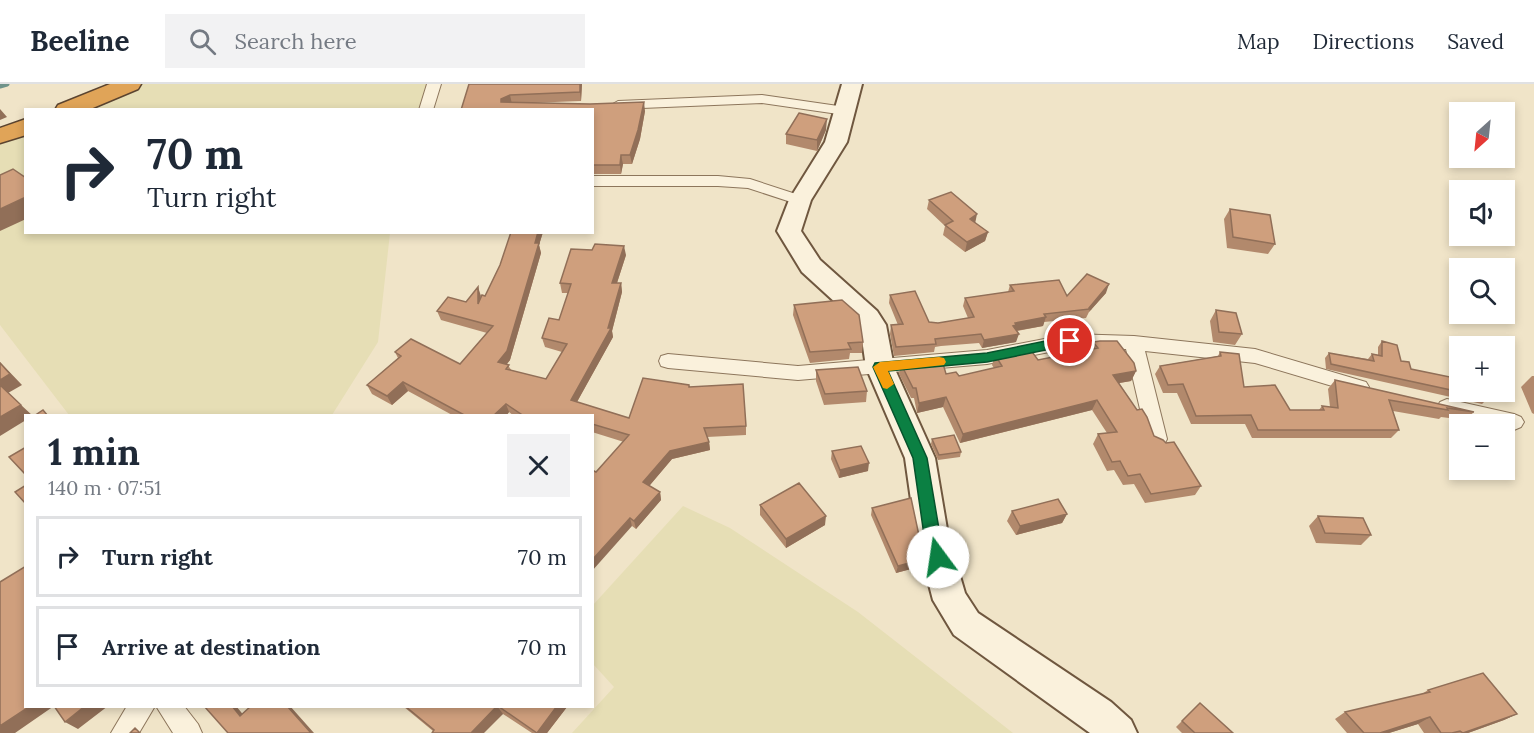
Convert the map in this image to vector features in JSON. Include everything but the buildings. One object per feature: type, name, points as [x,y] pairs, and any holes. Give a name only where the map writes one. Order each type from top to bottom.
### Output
[{"type":"highway","points":[[71,108],[130,84]]},
{"type":"highway","points":[[0,136],[24,127]]},
{"type":"street","points":[[427,108],[434,84]]},
{"type":"street","points":[[607,106],[849,97],[836,142],[800,200],[789,231],[811,266],[868,317],[873,325],[880,367],[920,458],[932,535],[950,600],[966,624],[1098,715],[1118,733]]},
{"type":"street","points":[[594,182],[718,181],[750,184],[800,200]]},
{"type":"street","points":[[668,361],[798,373],[987,357],[1070,341],[1134,343],[1255,356],[1330,380],[1376,390]]},
{"type":"street","points":[[1134,343],[1157,439]]},
{"type":"street","points":[[1434,404],[1478,414]]},
{"type":"street","points":[[124,733],[142,708]]},
{"type":"street","points":[[170,708],[189,733]]},
{"type":"shaded area","points":[[130,84],[429,84],[422,108],[71,108]]},
{"type":"shaded area","points":[[24,126],[24,234],[390,234],[378,342],[333,414],[68,414],[0,325],[0,136]]},
{"type":"shaded area","points":[[683,506],[730,528],[858,612],[1013,733],[572,733],[614,687],[594,665],[594,604]]},
{"type":"waterway","points":[[0,86],[7,84]]},
{"type":"slow traffic","points":[[887,384],[880,367],[939,362]]},
{"type":"route","points":[[938,557],[932,535],[920,458],[880,367],[987,357],[1070,341]]}]
